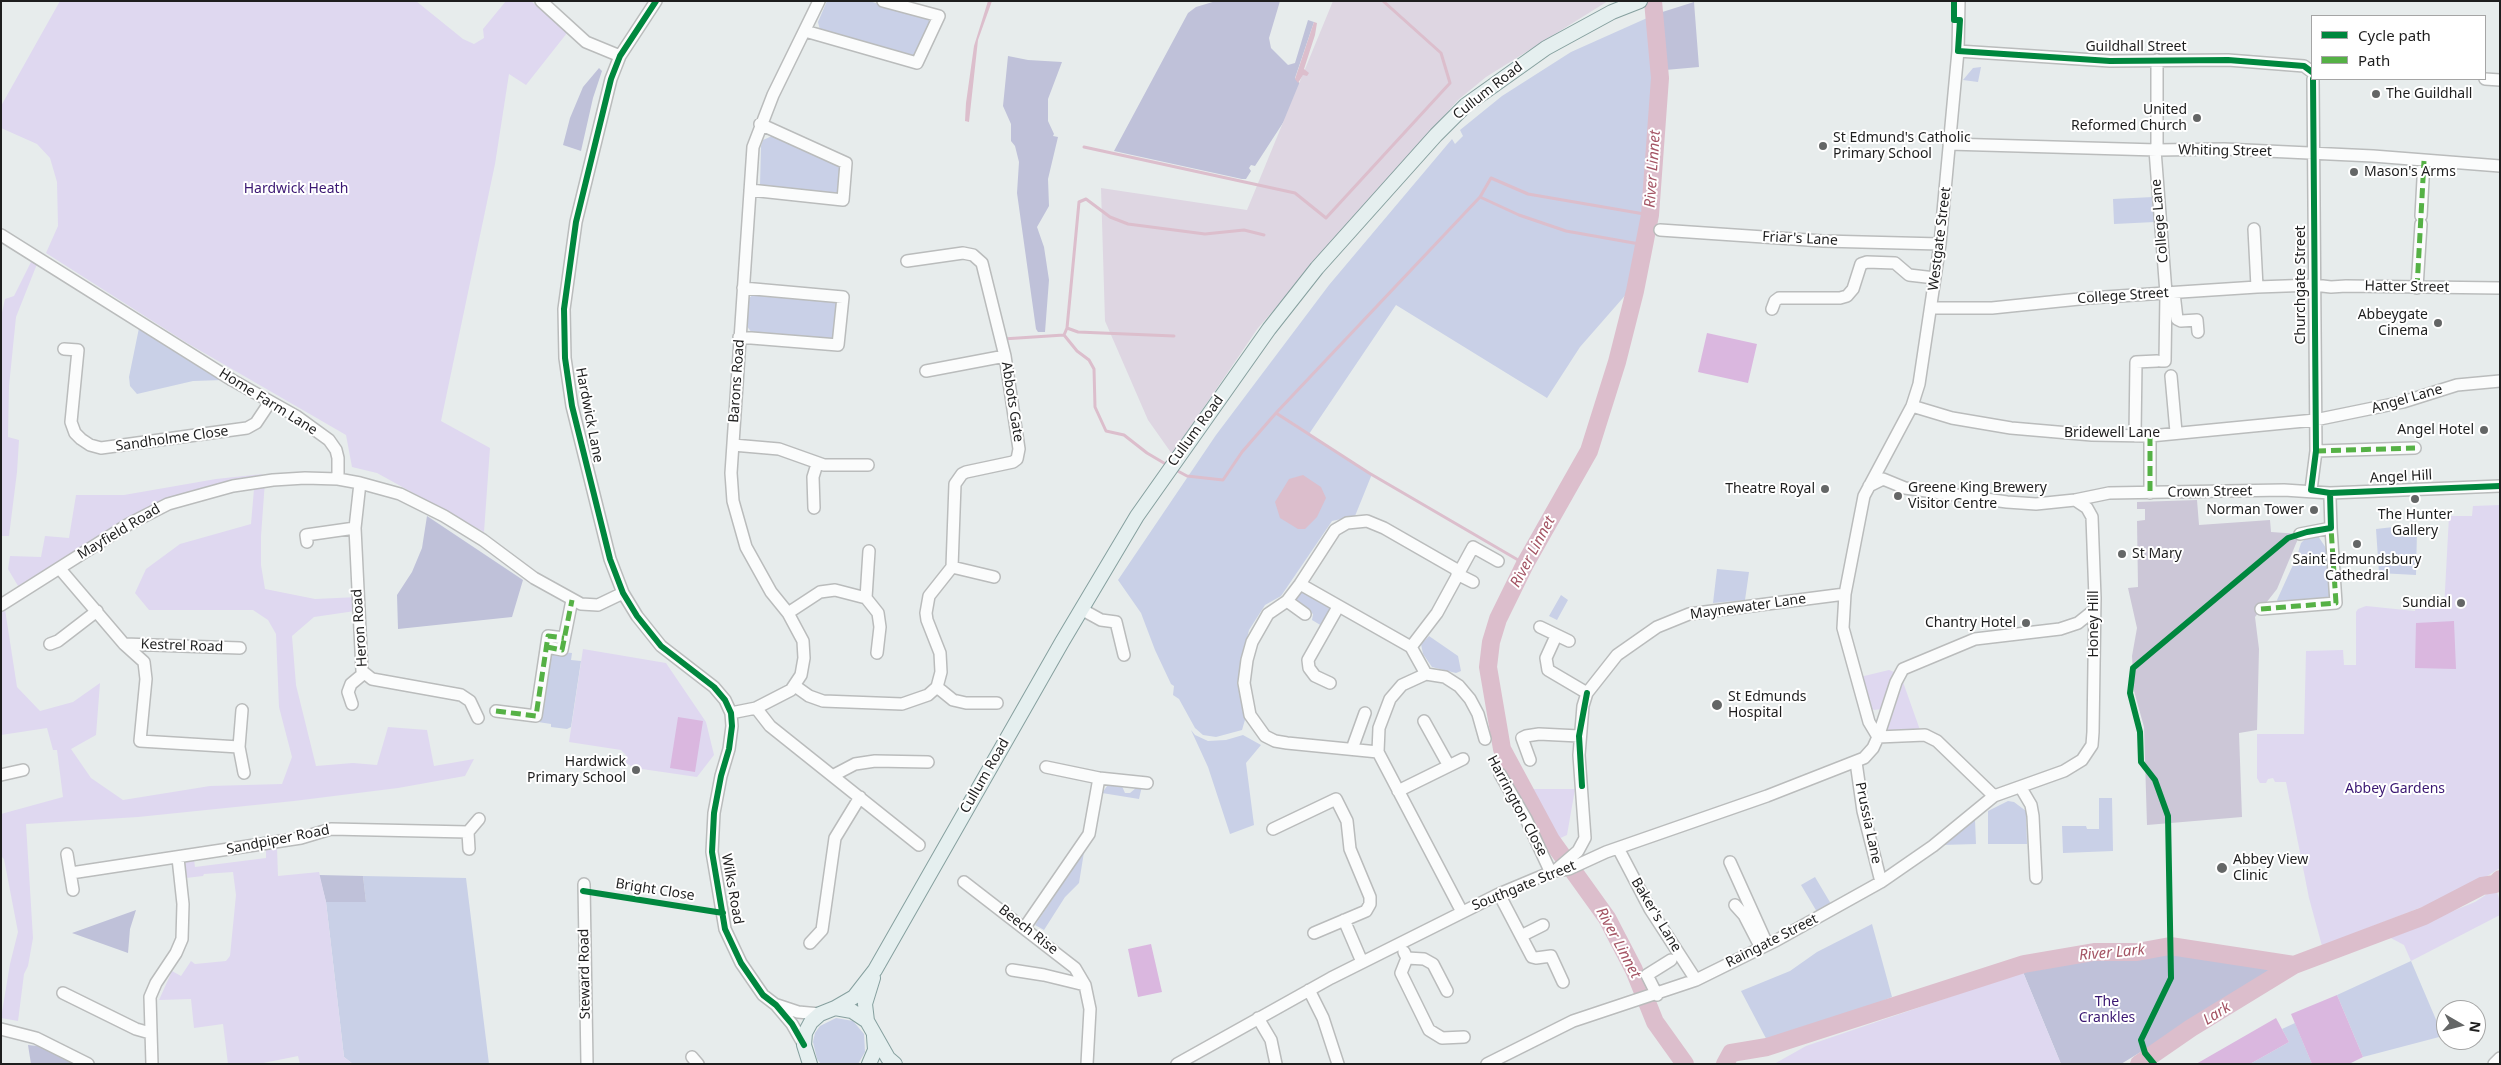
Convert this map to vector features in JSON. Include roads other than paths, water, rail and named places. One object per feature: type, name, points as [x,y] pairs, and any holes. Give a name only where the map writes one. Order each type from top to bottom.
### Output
[{"type":"main road","name":"Cullum Road","points":[[820,1014],[854,997],[875,970],[1081,609],[1169,468],[1269,329],[1317,268],[1436,135],[1466,105],[1546,48],[1612,12],[1640,1]]},
{"type":"main road","name":"Cullum Road","points":[[867,1021],[865,1004],[875,970]]},
{"type":"main road","points":[[835,1008],[852,1011],[867,1021],[888,1058],[895,1064]]},
{"type":"main road","points":[[810,1064],[804,1045],[805,1033],[811,1022],[820,1014]]},
{"type":"main road","points":[[869,1064],[875,1050],[874,1035]]},
{"type":"street","points":[[541,1],[586,42],[620,56]]},
{"type":"street","name":"Hardwick Lane","points":[[656,1],[620,56],[611,79],[590,159],[569,259],[564,309],[565,358],[572,406],[610,559],[623,593],[637,616],[661,646],[714,687],[725,700],[731,713]]},
{"type":"street","name":"Barons Road","points":[[795,686],[801,675],[803,641],[788,613],[771,592],[757,569],[738,523],[732,482],[733,445],[753,147],[760,124],[819,1]]},
{"type":"street","points":[[805,31],[915,68],[941,12],[883,1]]},
{"type":"street","name":"Westgate Street","points":[[1878,737],[1869,722],[1843,628],[1845,594],[1864,496],[1883,457],[1912,406],[1919,384],[1932,308],[1940,244],[1961,5]]},
{"type":"street","name":"Guildhall Street","points":[[1958,52],[2110,61],[2228,60],[2304,66],[2311,71]]},
{"type":"street","name":"College Lane","points":[[2157,60],[2156,150],[2170,293]]},
{"type":"street","points":[[2486,79],[2500,80]]},
{"type":"street","name":"Churchgate Street","points":[[2311,490],[2316,451],[2312,154],[2313,80]]},
{"type":"street","points":[[750,190],[844,205],[846,159],[760,124]]},
{"type":"street","name":"Whiting Street","points":[[1949,144],[2156,150],[2224,149],[2500,166]]},
{"type":"street","points":[[2417,288],[2424,161]]},
{"type":"street","points":[[2254,229],[2257,287]]},
{"type":"street","name":"Friar's Lane","points":[[1660,230],[1823,241],[1940,244]]},
{"type":"street","name":"Home Farm Lane","points":[[1,235],[270,402],[296,416],[329,440],[336,450],[338,479]]},
{"type":"street","name":"Abbots Gate","points":[[908,261],[963,253],[973,254],[980,260],[984,266],[1005,356],[1019,454],[1013,462],[966,472],[958,478],[955,484],[952,567]]},
{"type":"street","points":[[1772,309],[1775,301],[1780,298],[1840,298],[1847,296],[1853,289],[1861,264],[1867,262],[1895,263],[1909,275],[1935,278]]},
{"type":"street","name":"College Street","points":[[1932,308],[1992,308],[2170,293],[2314,285]]},
{"type":"street","name":"Hatter Street","points":[[2314,285],[2500,288]]},
{"type":"street","points":[[740,337],[838,349],[843,293],[743,288]]},
{"type":"street","points":[[2170,293],[2177,319],[2181,321],[2197,320],[2198,332]]},
{"type":"street","points":[[2135,436],[2136,362],[2165,361],[2170,293]]},
{"type":"street","name":"Sandholme Close","points":[[64,349],[78,350],[71,422],[76,433],[82,439],[90,445],[100,448],[247,428],[256,423],[270,402]]},
{"type":"street","points":[[926,371],[1005,356]]},
{"type":"street","points":[[2171,376],[2176,432]]},
{"type":"street","name":"Angel Lane","points":[[2315,420],[2403,402],[2457,384],[2500,381]]},
{"type":"street","name":"Bridewell Lane","points":[[1912,406],[1952,418],[2013,428],[2092,435],[2150,436],[2315,420]]},
{"type":"street","points":[[2150,436],[2150,493]]},
{"type":"street","points":[[733,445],[779,449],[817,464],[868,465]]},
{"type":"street","points":[[2316,451],[2415,448]]},
{"type":"street","name":"Westgate Street","points":[[1883,457],[1880,472],[1883,479]]},
{"type":"street","points":[[814,508],[814,477],[817,464]]},
{"type":"street","points":[[338,479],[360,482],[400,494],[444,516],[483,540],[534,578],[572,600],[589,606],[598,605],[623,593]]},
{"type":"street","name":"Mayfield Road","points":[[1,605],[129,524],[168,504],[233,486],[274,480],[338,479]]},
{"type":"street","points":[[1869,486],[1883,479]]},
{"type":"street","name":"Crown Street","points":[[1883,479],[1905,488],[2007,502],[2036,504],[2075,500],[2108,493],[2311,490]]},
{"type":"street","name":"Heron Road","points":[[360,482],[355,528],[360,667],[363,674],[378,680],[461,695],[470,701],[478,718]]},
{"type":"street","name":"Angel Hill","points":[[2311,490],[2330,493],[2497,484]]},
{"type":"street","points":[[2075,500],[2082,504],[2091,514],[2096,504],[2108,493]]},
{"type":"street","points":[[2261,609],[2336,603],[2330,498]]},
{"type":"street","name":"Honey Hill","points":[[2021,788],[2064,771],[2087,754],[2092,745],[2095,695],[2093,611],[2095,598],[2091,514]]},
{"type":"street","points":[[1378,752],[1275,741],[1266,736],[1250,715],[1244,684],[1247,660],[1252,642],[1268,614],[1287,602],[1335,530],[1347,523],[1367,521],[1384,528],[1473,582]]},
{"type":"street","points":[[308,542],[306,536],[355,528]]},
{"type":"street","points":[[2300,534],[2331,528]]},
{"type":"street","points":[[1411,647],[1437,613],[1473,547],[1498,561]]},
{"type":"street","points":[[866,598],[869,551]]},
{"type":"street","points":[[731,713],[756,708],[791,690],[795,686],[809,696],[823,701],[902,704],[928,695],[937,687],[940,672],[940,653],[927,620],[928,602],[933,589],[952,567],[994,577]]},
{"type":"street","name":"Kestrel Road","points":[[60,569],[124,644],[144,662],[146,679],[140,741],[239,747]]},
{"type":"street","points":[[1300,584],[1411,647],[1426,674]]},
{"type":"street","points":[[788,613],[820,592],[835,590],[866,598],[878,613],[880,627],[878,653]]},
{"type":"street","name":"Maynewater Lane","points":[[1585,838],[1579,736],[1587,694],[1618,655],[1657,627],[1689,614],[1845,594]]},
{"type":"street","points":[[496,711],[536,716],[548,636],[564,638],[572,600]]},
{"type":"street","points":[[1287,602],[1305,614]]},
{"type":"street","points":[[1330,683],[1315,676],[1309,668],[1308,660],[1338,607]]},
{"type":"street","points":[[1081,609],[1101,620],[1116,622],[1124,655]]},
{"type":"street","name":"Southgate Street","points":[[1181,1063],[1309,990],[1499,894],[1570,864],[1758,799],[1856,762],[1868,755],[1878,737],[1896,682],[1904,669],[1975,639],[2060,629],[2078,623],[2093,611]]},
{"type":"street","points":[[50,644],[58,641],[97,612]]},
{"type":"street","points":[[1540,627],[1568,641]]},
{"type":"street","points":[[1556,636],[1546,658],[1548,670],[1587,694]]},
{"type":"street","name":"Kestrel Road","points":[[124,644],[240,648]]},
{"type":"street","points":[[352,704],[348,692],[352,684],[363,674]]},
{"type":"street","points":[[1462,912],[1378,752],[1379,728],[1388,702],[1402,685],[1426,674],[1445,677],[1459,686],[1470,699],[1478,714],[1485,739]]},
{"type":"street","points":[[937,687],[954,700],[966,704],[997,703]]},
{"type":"street","points":[[756,708],[770,726],[919,845]]},
{"type":"street","points":[[242,710],[239,747],[244,773]]},
{"type":"street","name":"Wilks Road","points":[[731,713],[732,726],[729,749],[720,776],[714,813],[712,852],[715,882],[725,929],[741,963],[763,995],[776,1005],[792,1024],[804,1045]]},
{"type":"street","points":[[1352,749],[1364,713]]},
{"type":"street","points":[[1869,722],[1879,723],[1884,720]]},
{"type":"street","points":[[1424,721],[1449,766]]},
{"type":"street","points":[[1530,760],[1522,738],[1539,734],[1579,736]]},
{"type":"street","points":[[1878,737],[1925,735],[1937,741],[1994,796],[2021,788],[2031,805],[2033,816],[2036,878]]},
{"type":"street","points":[[1398,791],[1463,759]]},
{"type":"street","points":[[834,776],[855,764],[928,762]]},
{"type":"street","name":"Prussia Lane","points":[[1856,762],[1863,811],[1881,882]]},
{"type":"street","points":[[1046,767],[1099,778],[1147,783]]},
{"type":"street","points":[[1,775],[23,770]]},
{"type":"street","name":"Harrington Close","points":[[1500,774],[1526,819],[1552,872]]},
{"type":"street","points":[[1025,927],[1089,834],[1099,778]]},
{"type":"street","name":"Raingate Street","points":[[1487,1064],[1573,1021],[1656,995],[1696,980],[1764,946],[1881,882],[1933,846],[1994,796]]},
{"type":"street","points":[[810,943],[822,930],[835,838],[860,797]]},
{"type":"street","points":[[1272,828],[1336,799],[1347,821],[1350,849],[1371,900],[1366,911],[1314,933]]},
{"type":"street","points":[[470,849],[468,832],[479,819]]},
{"type":"street","name":"Sandpiper Road","points":[[71,873],[300,838],[332,829],[468,832]]},
{"type":"street","points":[[1570,864],[1585,838],[1606,852]]},
{"type":"street","name":"Baker's Lane","points":[[1618,848],[1650,909],[1696,980]]},
{"type":"street","points":[[67,854],[73,890]]},
{"type":"street","points":[[152,1064],[150,1033],[152,990],[176,953],[182,939],[183,904],[178,858]]},
{"type":"street","points":[[1730,862],[1764,946]]},
{"type":"street","name":"Beech Rise","points":[[964,882],[1025,927],[1075,968],[1085,985],[1090,1009],[1087,1064]]},
{"type":"street","name":"Steward Road","points":[[584,884],[587,1064]]},
{"type":"street","points":[[1499,894],[1532,957],[1551,956],[1563,982]]},
{"type":"street","points":[[1735,906],[1744,915],[1764,946]]},
{"type":"street","points":[[1344,920],[1362,962]]},
{"type":"street","points":[[1521,936],[1543,925]]},
{"type":"street","points":[[1399,944],[1407,958]]},
{"type":"street","points":[[1407,958],[1430,961],[1447,991]]},
{"type":"street","points":[[1407,958],[1401,973],[1429,1030],[1442,1038],[1464,1038]]},
{"type":"street","points":[[1656,995],[1647,975],[1671,960]]},
{"type":"street","name":"Beech Rise","points":[[1012,970],[1044,975],[1085,985]]},
{"type":"street","points":[[1309,990],[1323,1018],[1338,1064]]},
{"type":"street","points":[[63,993],[136,1029],[150,1033]]},
{"type":"street","name":"Wilks Road","points":[[776,1005],[798,1012],[820,1014]]},
{"type":"street","points":[[1258,1018],[1271,1040],[1276,1064]]},
{"type":"street","points":[[1,1029],[36,1038],[88,1064]]},
{"type":"street","points":[[2494,1064],[2500,1058]]},
{"type":"waterway","points":[[1084,147],[1295,193],[1326,218],[1450,83],[1441,53],[1383,1]]},
{"type":"waterway","name":"River Linnet","points":[[1653,1],[1660,78],[1650,215],[1635,291],[1617,362],[1589,451],[1525,564],[1498,619],[1491,642],[1488,667],[1502,749],[1551,840],[1607,918],[1634,970],[1655,1022],[1685,1064]]},
{"type":"waterway","points":[[1174,469],[1187,476],[1223,480],[1242,452],[1276,413],[1480,197],[1491,178],[1528,194],[1650,215]]},
{"type":"waterway","points":[[1480,197],[1519,215],[1566,231],[1645,245]]},
{"type":"waterway","points":[[1169,466],[1147,453],[1124,435],[1106,431],[1095,407],[1094,369],[1089,360],[1077,351],[1064,335],[1067,328],[1079,202],[1086,199],[1110,217],[1128,224],[1205,234],[1244,230],[1264,235]]},
{"type":"waterway","points":[[1067,328],[1078,332],[1174,336]]},
{"type":"waterway","points":[[1003,339],[1064,335]]},
{"type":"waterway","points":[[1276,413],[1369,473],[1525,564]]},
{"type":"waterway","name":"River Lark","points":[[1725,1064],[1731,1053],[1767,1047],[2024,964],[2094,952],[2137,952],[2170,946],[2294,965],[2424,916],[2482,886],[2495,884],[2500,879]]},
{"type":"waterway","name":"Lark","points":[[2139,1064],[2191,1028],[2294,965]]},
{"type":"place","name":"The Guildhall","points":[[2376,94]]},
{"type":"place","name":"United Reformed Church","points":[[2197,118]]},
{"type":"place","name":"St Edmund's Catholic Primary School","points":[[1823,146]]},
{"type":"place","name":"Mason's Arms","points":[[2354,172]]},
{"type":"place","name":"Abbeygate Cinema","points":[[2438,323]]},
{"type":"place","name":"Angel Hotel","points":[[2484,430]]},
{"type":"place","name":"Theatre Royal","points":[[1825,489]]},
{"type":"place","name":"Greene King Brewery Visitor Centre","points":[[1898,496]]},
{"type":"place","name":"The Hunter Gallery","points":[[2415,499]]},
{"type":"place","name":"Norman Tower","points":[[2314,510]]},
{"type":"place","name":"Saint Edmundsbury Cathedral","points":[[2357,544]]},
{"type":"place","name":"St Mary","points":[[2122,554]]},
{"type":"place","name":"Sundial","points":[[2461,603]]},
{"type":"place","name":"Chantry Hotel","points":[[2026,623]]},
{"type":"place","name":"St Edmunds Hospital","points":[[1717,705]]},
{"type":"place","name":"Hardwick Primary School","points":[[636,770]]},
{"type":"place","name":"Abbey View Clinic","points":[[2222,868]]},
{"type":"park label","name":"Hardwick Heath","points":[[296,189]]},
{"type":"park label","name":"Abbey Gardens","points":[[2395,789]]},
{"type":"park label","name":"The Crankles","points":[[2107,1010]]}]
